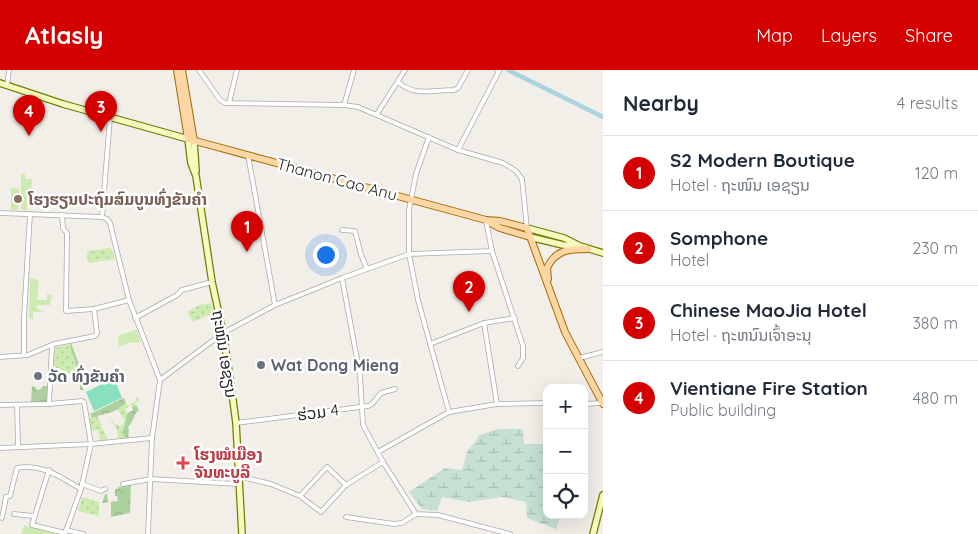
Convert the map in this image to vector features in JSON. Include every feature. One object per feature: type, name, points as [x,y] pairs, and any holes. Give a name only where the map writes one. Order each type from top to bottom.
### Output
[{"type":"main road","name":"ຖະໜົນ ເອຊຽນ","points":[[177,70],[196,162],[196,176],[212,282],[223,334],[236,423],[242,534]]},
{"type":"main road","name":"ຖະໜົນ ເອຊຽນ","points":[[182,70],[191,140]]},
{"type":"main road","points":[[0,83],[110,118],[191,140]]},
{"type":"main road","name":"Thanon Cao Anu","points":[[191,140],[486,220],[500,221],[564,238],[580,246],[603,253]]},
{"type":"main road","name":"Thanon Cao Anu","points":[[486,220],[500,228],[530,237],[563,245],[580,246]]},
{"type":"main road","points":[[527,228],[565,332],[603,403]]},
{"type":"main road","points":[[551,295],[547,268],[552,258],[568,249],[588,249]]},
{"type":"main road","points":[[593,534],[603,495]]},
{"type":"street","points":[[7,86],[10,70]]},
{"type":"street","points":[[199,70],[220,100],[228,103],[344,105],[358,107],[458,150],[503,163],[520,174],[522,179],[527,228]]},
{"type":"street","points":[[228,103],[237,70]]},
{"type":"street","points":[[344,105],[354,70]]},
{"type":"street","points":[[377,114],[405,70]]},
{"type":"street","points":[[398,82],[412,91],[454,90],[458,88],[468,70]]},
{"type":"street","points":[[458,150],[499,71],[497,70]]},
{"type":"street","points":[[102,217],[110,118]]},
{"type":"street","points":[[429,137],[416,174],[409,210],[409,254],[413,278],[449,412]]},
{"type":"street","points":[[248,155],[275,305]]},
{"type":"street","points":[[0,213],[102,217],[110,223],[129,300],[160,380],[152,438],[148,534]]},
{"type":"street","points":[[24,354],[24,318],[30,214]]},
{"type":"street","points":[[62,215],[63,228],[67,232],[66,311],[94,309],[129,300]]},
{"type":"street","points":[[486,220],[492,251],[516,318],[523,346],[523,358],[518,366]]},
{"type":"street","points":[[342,230],[355,230],[360,255],[367,269]]},
{"type":"street","points":[[160,380],[223,334],[275,305],[342,278],[409,254],[492,251]]},
{"type":"street","points":[[342,278],[360,375],[363,425],[416,514]]},
{"type":"street","points":[[135,318],[177,295],[182,290],[212,282]]},
{"type":"street","points":[[0,357],[35,353],[52,346],[96,334],[94,309]]},
{"type":"street","points":[[430,344],[484,323],[516,318]]},
{"type":"street","points":[[484,323],[497,404]]},
{"type":"street","points":[[49,404],[52,346]]},
{"type":"street","points":[[578,359],[603,352]]},
{"type":"street","name":"ຮ່ວມ 4","points":[[236,423],[372,404],[381,393],[395,390]]},
{"type":"street","points":[[0,405],[84,402],[91,444],[82,487],[66,532]]},
{"type":"street","points":[[378,452],[449,412],[497,404],[543,403]]},
{"type":"street","points":[[588,404],[603,403]]},
{"type":"street","points":[[17,405],[18,447]]},
{"type":"street","points":[[0,448],[91,444],[152,438]]},
{"type":"street","points":[[238,476],[272,484],[300,496],[321,512],[346,485],[384,462]]},
{"type":"street","points":[[2,518],[6,496],[10,496],[17,468],[37,467],[49,470],[82,487],[101,491],[105,489]]},
{"type":"street","points":[[300,496],[327,467],[346,485]]},
{"type":"street","points":[[49,470],[32,525],[83,534]]},
{"type":"street","points":[[123,484],[151,479],[238,484]]},
{"type":"street","points":[[14,514],[34,516]]},
{"type":"street","points":[[346,517],[394,524],[402,523],[416,514],[438,515],[510,534]]},
{"type":"green space","points":[[21,174],[25,174],[25,179],[32,179],[30,203],[27,203],[27,211],[21,209]]},
{"type":"green space","points":[[11,188],[19,189],[18,210],[11,210]]},
{"type":"green space","points":[[111,248],[115,259],[88,263],[87,251]]},
{"type":"green space","points":[[30,278],[39,280],[37,300],[47,300],[47,294],[52,295],[50,305],[37,305],[36,308],[43,312],[33,312],[33,319],[29,318]]},
{"type":"green space","points":[[203,303],[203,305],[211,303],[214,313],[193,322],[187,312]]},
{"type":"green space","points":[[137,330],[141,342],[128,343],[119,347],[118,336]]},
{"type":"green space","points":[[71,343],[82,372],[83,391],[80,389],[80,378],[70,346]]},
{"type":"green space","points":[[70,344],[79,374],[53,374],[55,348]]},
{"type":"green space","points":[[114,378],[122,398],[94,411],[86,392]]},
{"type":"green space","points":[[32,386],[37,390],[43,386],[48,386],[48,403],[31,403]]},
{"type":"green space","points":[[137,397],[141,404],[138,401],[132,407],[131,405],[125,409],[128,413],[128,418],[124,427],[124,436],[127,437],[129,434],[129,438],[119,439],[116,428],[106,413],[115,425],[118,424],[120,427],[124,423],[124,419],[117,409],[126,403],[128,406],[136,401],[135,398]]},
{"type":"green space","points":[[124,398],[126,403],[118,409],[92,418],[90,414]]},
{"type":"green space","points":[[136,405],[139,410],[128,427],[128,437],[124,437],[123,431],[128,413]]},
{"type":"green space","points":[[97,415],[108,441],[100,441],[98,430],[91,431],[88,419]]},
{"type":"green space","points":[[499,429],[523,429],[524,444],[543,444],[543,519],[560,519],[556,529],[527,518],[526,502],[502,497],[469,502],[442,497],[437,511],[422,509],[409,492],[445,468],[462,470],[467,452],[479,435]]},
{"type":"green space","points":[[131,485],[130,513],[111,517],[111,502],[102,503],[105,494],[107,494],[108,502],[118,501],[117,496],[115,496],[115,489]]},
{"type":"green space","points":[[82,497],[99,502],[99,516],[78,511]]},
{"type":"green space","points":[[24,525],[27,526],[57,534],[21,534]]},
{"type":"waterway","points":[[508,70],[603,117]]},
{"type":"place","name":"Chinese MaoJia Hotel","points":[[101,132]]},
{"type":"place","name":"Vientiane Fire Station","points":[[29,136]]},
{"type":"place","name":"ໂຮງຮຽນປະຖົມສົມບູນທົ່ງຂັນຄຳ","points":[[18,199]]},
{"type":"place","name":"S2 Modern Boutique","points":[[247,252]]},
{"type":"place","name":"Somphone","points":[[469,312]]},
{"type":"place","name":"Wat Dong Mieng","points":[[261,365]]},
{"type":"place","name":"ວັດ ທົ່ງຂັນຄຳ","points":[[38,376]]},
{"type":"place","name":"ໂຮງໝໍເມືອງ ຈັນທະບູລີ","points":[[183,463]]}]
